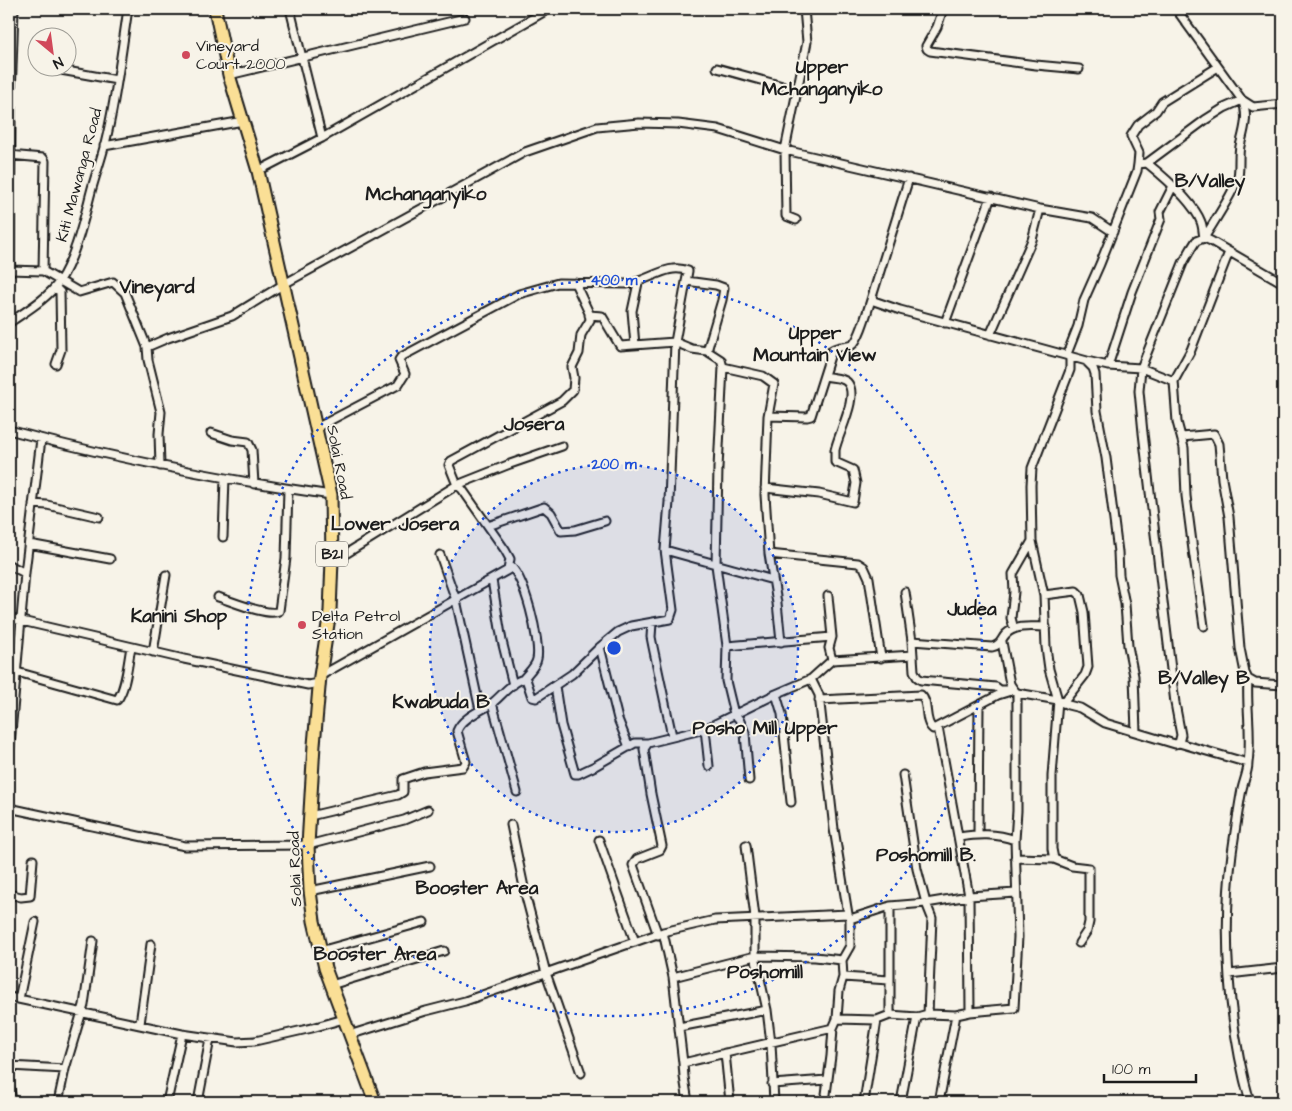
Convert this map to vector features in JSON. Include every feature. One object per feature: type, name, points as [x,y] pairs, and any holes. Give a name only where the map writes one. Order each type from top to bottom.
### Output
[{"type":"highway","name":"Solai Road","points":[[215,9],[229,75],[258,172],[331,495],[332,560],[330,611],[320,680],[310,816],[308,845],[310,891],[320,951],[375,1102]]},
{"type":"street","points":[[14,9],[11,40],[10,97],[10,270],[43,271],[57,284],[79,292],[113,282],[125,293],[147,347],[148,360],[161,412],[159,434],[160,466]]},
{"type":"street","name":"Kiti Mawanga Road","points":[[9,323],[46,296],[57,284],[66,268],[84,219],[104,146],[128,9]]},
{"type":"street","points":[[290,9],[322,138]]},
{"type":"street","points":[[258,172],[322,138],[549,9]]},
{"type":"street","points":[[796,220],[786,216],[785,150],[807,42],[804,9]]},
{"type":"street","points":[[944,9],[938,27],[926,46],[930,51],[1079,69]]},
{"type":"street","points":[[1176,9],[1246,108],[1246,118],[1239,150],[1238,177],[1204,238],[1196,241],[1183,263],[1141,368],[1139,391],[1142,433],[1175,703],[1181,734],[1178,743]]},
{"type":"street","points":[[229,75],[465,18]]},
{"type":"street","points":[[717,68],[797,90]]},
{"type":"street","points":[[1054,859],[1052,849],[1052,776],[1060,701],[1049,669],[1046,647],[1044,595],[1032,541],[1032,468],[1070,370],[1071,362],[1067,354],[1078,326],[1084,300],[1137,171],[1139,154],[1131,136],[1138,125],[1156,111],[1162,102],[1218,68]]},
{"type":"street","points":[[78,73],[117,80]]},
{"type":"street","points":[[1242,100],[1253,108],[1283,104]]},
{"type":"street","points":[[1138,164],[1147,164],[1205,120],[1224,108],[1242,100]]},
{"type":"street","points":[[104,146],[243,121]]},
{"type":"street","points":[[147,347],[232,316],[284,284],[525,152],[597,127],[639,123],[678,124],[718,129],[785,150],[1040,209],[1092,218],[1113,232]]},
{"type":"street","points":[[10,155],[39,157],[45,161],[43,271]]},
{"type":"street","points":[[1147,164],[1173,186],[1192,208],[1201,222],[1204,238]]},
{"type":"street","points":[[768,416],[811,416],[832,350],[840,346],[850,346],[857,340],[909,178]]},
{"type":"street","points":[[1108,366],[1132,292],[1161,219],[1160,212],[1173,186]]},
{"type":"street","points":[[945,323],[991,197]]},
{"type":"street","points":[[990,336],[1029,248],[1040,209]]},
{"type":"street","points":[[1204,238],[1283,283]]},
{"type":"street","points":[[1204,626],[1192,550],[1182,437],[1177,422],[1174,381],[1191,350],[1230,252]]},
{"type":"street","points":[[316,428],[398,385],[405,374],[399,360],[401,357],[519,294],[549,284],[575,282],[638,283],[672,268],[680,267],[688,271],[675,342],[669,502],[664,550],[673,610],[670,619],[631,626],[618,632],[572,674],[536,698],[533,698],[528,681],[524,678]]},
{"type":"street","points":[[686,281],[716,285],[724,288],[706,351]]},
{"type":"street","points":[[9,618],[153,652],[308,685],[320,680],[492,580],[505,572],[510,559],[462,489],[457,485],[449,464],[451,461],[569,396],[574,385],[572,367],[579,352],[581,335],[590,320],[575,282]]},
{"type":"street","points":[[635,345],[632,311],[638,283]]},
{"type":"street","points":[[56,364],[61,350],[60,292],[57,284]]},
{"type":"street","points":[[871,300],[990,336],[1108,366],[1141,368],[1174,381]]},
{"type":"street","points":[[589,315],[602,316],[620,346],[675,342],[692,349],[706,351],[721,360],[723,367],[716,565],[727,646],[726,682],[734,714],[739,719],[745,733],[749,780]]},
{"type":"street","points":[[1087,361],[1095,374],[1098,411],[1118,552],[1119,575],[1125,604],[1128,646],[1134,676],[1136,732]]},
{"type":"street","points":[[723,367],[763,376],[774,384],[768,416],[765,488],[769,554],[781,642]]},
{"type":"street","points":[[765,488],[819,494],[853,502],[856,482],[853,470],[836,462],[835,451],[852,390],[844,380],[824,376]]},
{"type":"street","points":[[9,430],[160,466],[254,484],[331,495]]},
{"type":"street","points":[[210,433],[232,440],[248,442],[252,450],[254,484]]},
{"type":"street","points":[[1182,437],[1214,434],[1219,444],[1222,479],[1229,518],[1240,648],[1245,673],[1248,679],[1255,683],[1283,685]]},
{"type":"street","points":[[9,756],[25,572],[41,439]]},
{"type":"street","points":[[332,560],[347,553],[457,485],[562,446]]},
{"type":"street","points":[[223,536],[225,478]]},
{"type":"street","points":[[218,597],[265,612],[276,613],[279,611],[286,558],[288,489]]},
{"type":"street","points":[[34,504],[99,516]]},
{"type":"street","points":[[488,526],[544,507],[551,513],[561,531],[574,530],[605,521]]},
{"type":"street","points":[[1014,629],[1011,618],[1014,592],[1013,574],[1032,541]]},
{"type":"street","points":[[29,544],[110,559]]},
{"type":"street","points":[[664,550],[773,580]]},
{"type":"street","points":[[769,554],[858,563],[864,567],[869,578],[880,658]]},
{"type":"street","points":[[440,555],[456,600],[480,710]]},
{"type":"street","points":[[9,565],[25,572]]},
{"type":"street","points":[[310,816],[395,796],[403,792],[403,779],[424,772],[463,767],[466,762],[457,731],[459,726],[524,678],[537,661],[538,651],[529,603],[515,568],[509,565]]},
{"type":"street","points":[[153,652],[166,575]]},
{"type":"street","points":[[492,580],[502,641],[513,685]]},
{"type":"street","points":[[1044,595],[1076,591],[1080,596],[1084,612],[1088,667],[1085,675],[1060,701]]},
{"type":"street","points":[[905,592],[915,675],[921,680],[996,687],[1000,690],[1015,691],[1060,701],[1080,708],[1105,723],[1158,740],[1178,743],[1248,763]]},
{"type":"street","points":[[828,596],[832,637],[829,648],[832,660]]},
{"type":"street","points":[[652,622],[651,637],[672,736]]},
{"type":"street","points":[[912,641],[992,647],[1002,642],[1006,634],[1014,629],[1046,627]]},
{"type":"street","points":[[727,646],[832,637]]},
{"type":"street","points":[[837,1019],[877,1020],[890,1015],[917,1017],[928,1014],[956,1015],[1014,1008],[1018,937],[1015,858],[1017,811],[1015,691],[1010,684],[1002,642]]},
{"type":"street","points":[[17,672],[117,700],[122,689],[131,647]]},
{"type":"street","points":[[600,647],[618,719],[629,747]]},
{"type":"street","points":[[555,686],[561,725],[576,774],[595,766],[637,742],[648,743],[705,729],[811,679],[832,660],[913,655]]},
{"type":"street","points":[[811,679],[819,700],[834,830],[849,916],[850,946],[842,960],[844,978],[839,991],[837,1019],[833,1028],[824,1102]]},
{"type":"street","points":[[1248,679],[1246,694],[1248,763],[1242,788],[1232,855],[1228,919],[1229,974],[1240,1066],[1250,1102]]},
{"type":"street","points":[[819,700],[921,695],[924,699],[928,724],[933,729],[998,695],[1015,691]]},
{"type":"street","points":[[776,694],[782,714],[792,802]]},
{"type":"street","points":[[492,703],[517,792]]},
{"type":"street","points":[[978,834],[979,706]]},
{"type":"street","points":[[938,727],[969,896],[970,1012]]},
{"type":"street","points":[[705,729],[709,766]]},
{"type":"street","points":[[648,743],[645,747],[646,758],[651,794],[662,846],[660,850],[637,860],[633,865],[661,933],[673,978],[688,1102]]},
{"type":"street","points":[[903,775],[917,870],[933,925],[928,1014]]},
{"type":"street","points":[[9,808],[185,846],[308,845],[404,820],[428,810]]},
{"type":"street","points":[[511,825],[526,897],[546,973],[582,1073]]},
{"type":"street","points":[[959,837],[978,834],[1002,835],[1015,840]]},
{"type":"street","points":[[599,840],[635,942]]},
{"type":"street","points":[[746,845],[755,917],[755,956],[767,1010],[771,1042],[774,1102]]},
{"type":"street","points":[[1015,858],[1054,859],[1072,866],[1089,868],[1089,922],[1079,943]]},
{"type":"street","points":[[9,894],[21,897],[30,896],[33,860]]},
{"type":"street","points":[[310,891],[430,866]]},
{"type":"street","points":[[349,1035],[465,1001],[661,933],[715,920],[755,917],[849,916],[890,906],[926,903],[969,896],[1016,893]]},
{"type":"street","points":[[890,906],[890,1015]]},
{"type":"street","points":[[19,999],[35,922]]},
{"type":"street","points":[[320,951],[424,922]]},
{"type":"street","points":[[58,1102],[65,1069],[84,1005],[93,941]]},
{"type":"street","points":[[140,1024],[152,944]]},
{"type":"street","points":[[331,984],[444,951]]},
{"type":"street","points":[[673,978],[755,956],[816,957],[842,960]]},
{"type":"street","points":[[1229,974],[1283,968]]},
{"type":"street","points":[[844,978],[889,980]]},
{"type":"street","points":[[9,997],[182,1034],[237,1042],[255,1041],[344,1019]]},
{"type":"street","points":[[678,1027],[767,1010]]},
{"type":"street","points":[[939,1102],[956,1015]]},
{"type":"street","points":[[901,1102],[917,1017]]},
{"type":"street","points":[[864,1102],[877,1020]]},
{"type":"street","points":[[683,1063],[833,1028]]},
{"type":"street","points":[[167,1102],[182,1034]]},
{"type":"street","points":[[198,1102],[210,1039]]},
{"type":"street","points":[[725,1053],[730,1102]]},
{"type":"street","points":[[9,1066],[65,1069]]},
{"type":"street","points":[[772,1084],[828,1080]]},
{"type":"street","points":[[9,1081],[12,1102]]},
{"type":"place","name":"Vineyard Court 2000","points":[[186,55]]},
{"type":"place","name":"Delta Petrol Station","points":[[302,625]]},
{"type":"district","name":"Upper Mchanganyiko","points":[[822,78]]},
{"type":"district","name":"B/Valley","points":[[1210,181]]},
{"type":"district","name":"Mchanganyiko","points":[[426,194]]},
{"type":"district","name":"Vineyard","points":[[157,287]]},
{"type":"district","name":"Upper Mountain View","points":[[815,344]]},
{"type":"district","name":"Josera","points":[[534,424]]},
{"type":"district","name":"Lower Josera","points":[[395,524]]},
{"type":"district","name":"Judea","points":[[972,609]]},
{"type":"district","name":"Kanini Shop","points":[[179,616]]},
{"type":"district","name":"B/Valley B","points":[[1204,678]]},
{"type":"district","name":"Kwabuda B","points":[[441,702]]},
{"type":"district","name":"Posho Mill Upper","points":[[765,728]]},
{"type":"district","name":"Poshomill B.","points":[[926,855]]},
{"type":"district","name":"Booster Area","points":[[477,888]]},
{"type":"district","name":"Booster Area","points":[[375,954]]},
{"type":"district","name":"Poshomill","points":[[765,972]]}]
